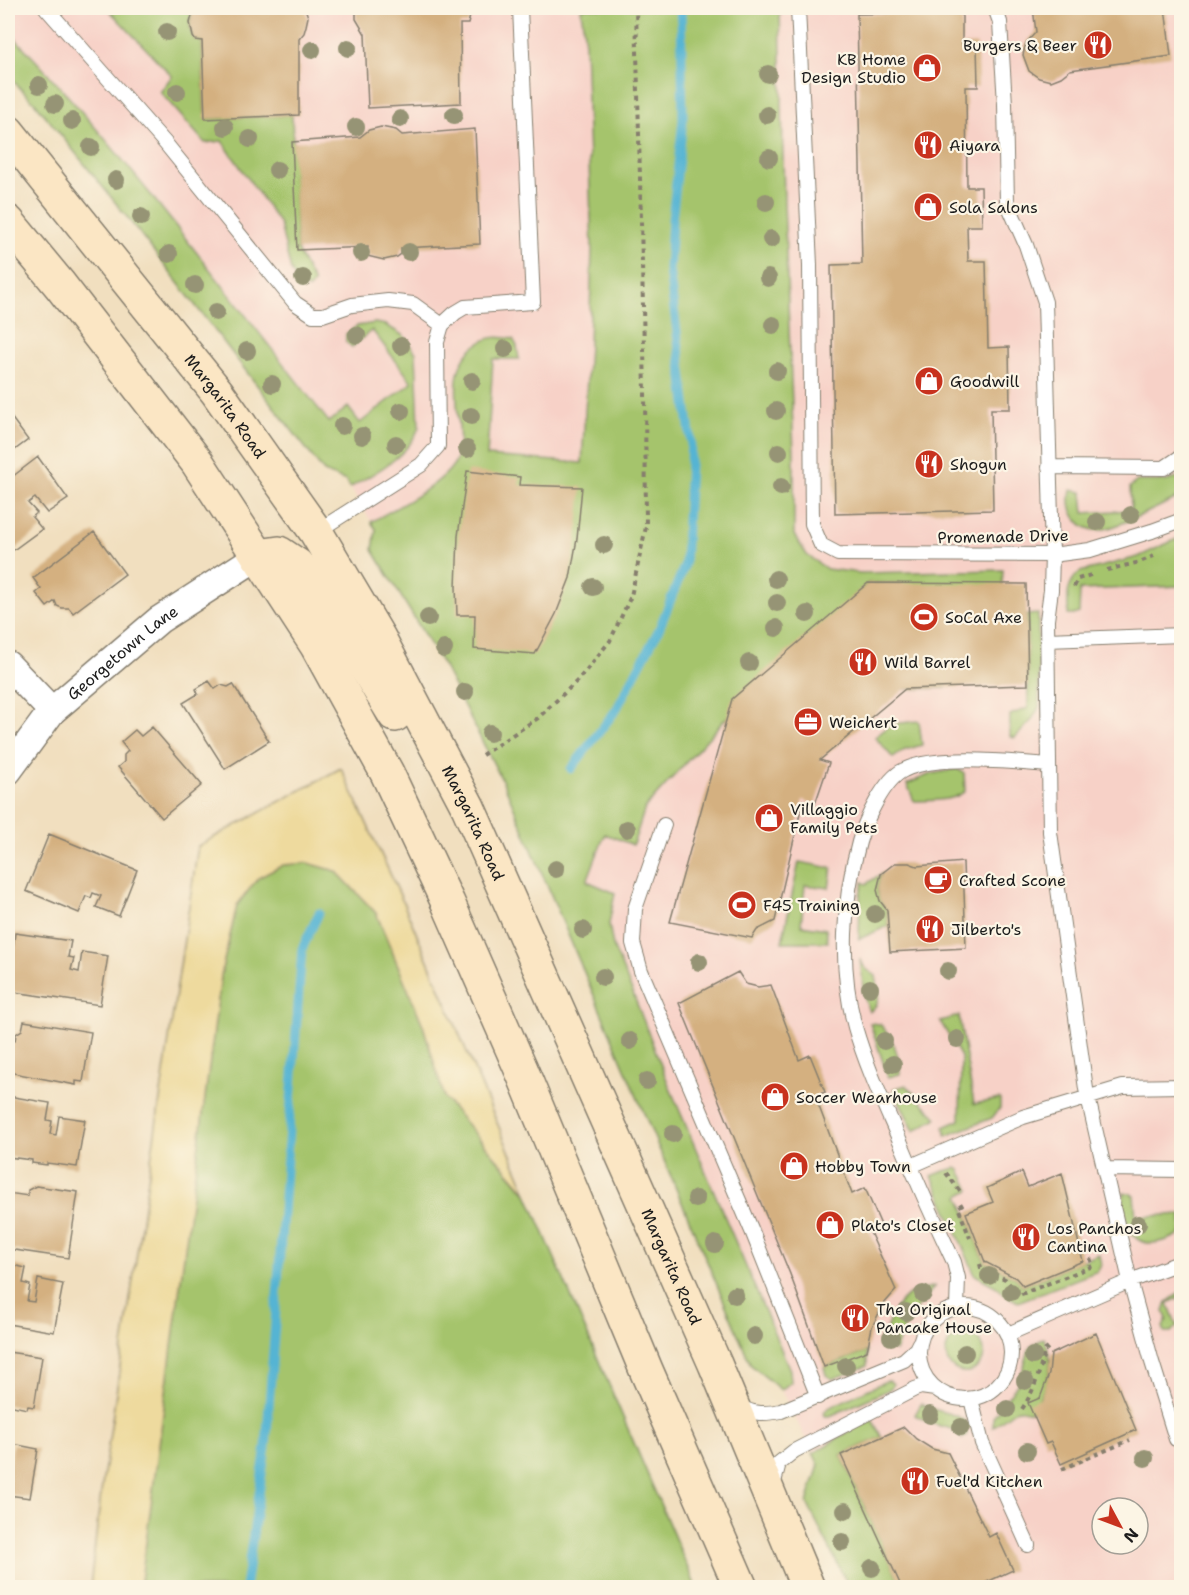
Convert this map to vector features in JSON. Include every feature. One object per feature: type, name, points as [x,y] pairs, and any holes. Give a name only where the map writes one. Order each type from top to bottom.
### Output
[{"type":"main road","name":"Margarita Road","points":[[8,132],[217,392],[316,532],[379,638],[468,807],[727,1393],[808,1587]]},
{"type":"main road","points":[[8,222],[60,285],[197,462],[317,646],[387,773],[521,1069],[646,1370],[741,1587]]},
{"type":"main road","points":[[258,556],[279,553],[297,565],[317,588],[386,698],[436,790],[484,896],[524,934]]},
{"type":"street","name":"Georgetown Lane","points":[[8,771],[52,711],[159,620],[258,556]]},
{"type":"street","points":[[8,665],[52,711]]},
{"type":"lane","points":[[46,8],[166,144],[295,303],[313,315],[324,315],[352,305],[388,301],[413,304],[442,325]]},
{"type":"lane","points":[[316,532],[421,465],[438,446],[437,342],[442,325],[454,313],[465,307],[533,302],[520,8]]},
{"type":"lane","name":"Promenade Drive","points":[[798,8],[810,265],[812,524],[821,545],[838,554],[1052,555],[1090,550],[1182,520]]},
{"type":"lane","points":[[995,8],[1000,22],[1005,104],[1007,202],[1026,245],[1045,302],[1052,555],[1047,640],[1050,832],[1088,1098],[1130,1281],[1176,1439],[1182,1442]]},
{"type":"lane","points":[[1049,467],[1164,468],[1182,456]]},
{"type":"lane","points":[[1047,640],[1182,635]]},
{"type":"lane","points":[[957,1307],[958,1278],[954,1262],[872,1077],[855,1026],[848,991],[845,952],[848,901],[855,859],[864,826],[886,787],[902,770],[920,765],[988,760],[1049,765]]},
{"type":"lane","points":[[664,825],[635,909],[633,943],[641,971],[752,1231],[818,1397]]},
{"type":"lane","points":[[911,1166],[1023,1117],[1123,1087],[1182,1086]]},
{"type":"lane","points":[[1104,1169],[1182,1170]]},
{"type":"lane","points":[[1008,1334],[1130,1281],[1182,1262]]},
{"type":"lane","points":[[727,1393],[751,1413],[766,1414],[781,1411],[904,1360],[916,1349],[924,1331],[934,1318],[945,1310],[957,1307],[979,1308],[989,1312],[1008,1334],[1011,1357],[1005,1377],[988,1393],[971,1399],[953,1398],[935,1389],[921,1387],[794,1450],[779,1463],[773,1479],[773,1506]]},
{"type":"lane","points":[[920,1341],[920,1365],[929,1383],[935,1389]]},
{"type":"lane","points":[[971,1399],[977,1415],[982,1443],[1028,1545]]},
{"type":"path","points":[[482,754],[538,718],[578,680],[610,641],[631,596],[646,527],[636,8]]},
{"type":"path","points":[[944,1171],[962,1194]]},
{"type":"path","points":[[963,1204],[958,1207],[973,1246]]},
{"type":"path","points":[[976,1256],[981,1268],[1005,1279],[1019,1295],[1093,1266],[1090,1258]]},
{"type":"path","points":[[1022,1409],[1031,1396],[1040,1374],[1044,1351],[1048,1348]]},
{"type":"path","points":[[1062,1469],[1130,1440]]},
{"type":"shaded area","points":[[8,8],[1181,8],[1181,1587],[849,1587],[807,1503],[819,1465],[781,1390],[751,1365],[504,784],[444,667],[373,550],[376,529],[346,481],[324,472],[131,222],[36,104],[8,76]]},
{"type":"green space","points":[[107,8],[194,8],[190,29],[195,40],[202,41],[205,119],[292,115],[297,250],[314,283],[309,289],[301,287],[291,271],[280,224],[222,141],[205,143],[160,92],[172,76]]},
{"type":"green space","points":[[581,8],[780,8],[784,202],[794,454],[794,535],[807,555],[827,569],[861,573],[1003,570],[1002,585],[944,585],[946,688],[905,689],[901,583],[868,583],[728,716],[645,808],[633,845],[605,834],[587,881],[615,893],[609,924],[613,946],[670,1088],[790,1370],[791,1382],[781,1390],[751,1365],[504,784],[444,667],[373,550],[376,529],[371,522],[427,489],[447,473],[454,464],[459,452],[460,437],[456,389],[458,373],[464,358],[484,340],[497,337],[513,339],[517,346],[519,359],[493,359],[487,456],[582,463],[592,249],[585,44]]},
{"type":"green space","points":[[8,31],[51,77],[133,173],[329,422],[348,407],[360,423],[412,382],[372,330],[352,347],[346,342],[346,334],[357,326],[375,323],[386,325],[404,336],[416,353],[419,427],[408,447],[390,463],[350,488],[346,481],[324,472],[131,222],[36,104],[8,76]]},
{"type":"green space","points":[[1181,477],[1181,496],[1106,529],[1091,529],[1077,520],[1073,514],[1070,500],[1071,490],[1082,492],[1084,513],[1131,510],[1130,487],[1137,481],[1166,481]]},
{"type":"green space","points":[[1181,537],[1181,586],[1080,590],[1079,613],[1068,615],[1070,586],[1080,572],[1138,557]]},
{"type":"green space","points":[[1038,614],[1039,707],[1031,721],[1015,738],[1010,737],[1010,715],[1028,708],[1027,615]]},
{"type":"green space","points":[[919,721],[922,745],[905,750],[893,758],[875,737],[892,724]]},
{"type":"green space","points":[[957,769],[964,773],[965,791],[960,795],[941,800],[914,801],[907,784],[931,774]]},
{"type":"green space","points":[[799,862],[832,868],[829,888],[805,885],[801,925],[826,929],[828,942],[782,942]]},
{"type":"green space","points":[[308,863],[336,871],[376,913],[423,1025],[445,1099],[527,1194],[696,1587],[140,1588],[222,969],[237,905],[258,878],[283,865]]},
{"type":"green space","points":[[881,874],[877,890],[880,901],[887,910],[888,926],[859,939],[860,895],[863,882],[866,884]]},
{"type":"green space","points":[[860,959],[865,968],[876,976],[878,1001],[869,1012],[864,996]]},
{"type":"green space","points":[[959,1016],[974,1104],[1000,1099],[1000,1108],[992,1118],[946,1136],[944,1127],[960,1120],[961,1057],[940,1021]]},
{"type":"green space","points":[[870,1023],[880,1024],[889,1035],[899,1060],[900,1074],[888,1077]]},
{"type":"green space","points":[[906,1085],[937,1118],[914,1131],[893,1089]]},
{"type":"green space","points":[[957,1168],[970,1190],[959,1196],[985,1262],[1016,1278],[1023,1286],[1099,1254],[1101,1265],[1098,1271],[1018,1302],[975,1275],[932,1176]]},
{"type":"green space","points":[[1124,1193],[1134,1196],[1136,1217],[1181,1214],[1181,1234],[1153,1243],[1136,1237],[1125,1216]]},
{"type":"green space","points":[[935,1286],[907,1322],[895,1351],[883,1341],[889,1321],[897,1307],[912,1293]]},
{"type":"green space","points":[[1181,1292],[1181,1297],[1168,1303],[1177,1326],[1171,1332],[1165,1332],[1163,1327],[1167,1319],[1164,1312],[1167,1302]]},
{"type":"green space","points":[[965,1334],[978,1340],[984,1353],[978,1366],[965,1372],[952,1366],[946,1353],[952,1340]]},
{"type":"green space","points":[[1044,1338],[1048,1348],[1050,1367],[1046,1385],[1032,1412],[1017,1409],[993,1427],[993,1417],[1019,1382],[1030,1347]]},
{"type":"green space","points":[[867,1351],[867,1366],[832,1379],[826,1375],[824,1367]]},
{"type":"green space","points":[[886,1381],[893,1384],[886,1391],[830,1416],[825,1416],[824,1412],[828,1408]]},
{"type":"green space","points":[[921,1404],[964,1420],[967,1434],[962,1439],[959,1431],[930,1423],[915,1415]]},
{"type":"green space","points":[[871,1418],[882,1437],[841,1455],[902,1587],[849,1587],[807,1503],[819,1465],[813,1453]]},
{"type":"sand","points":[[341,768],[400,895],[527,1193],[445,1099],[423,1025],[376,913],[336,871],[308,863],[283,865],[258,878],[237,905],[222,969],[140,1587],[90,1587],[101,1493],[198,846]]},
{"type":"building","points":[[194,8],[305,8],[308,17],[304,33],[299,39],[299,115],[205,119],[202,41],[195,40],[193,37],[190,23]]},
{"type":"building","points":[[356,8],[472,8],[468,24],[460,24],[461,103],[368,108],[365,34],[356,19]]},
{"type":"building","name":"Burgers & Beer","points":[[1033,8],[1165,8],[1171,56],[1070,70],[1051,81],[1039,78],[1029,71],[1023,55],[1026,43],[1036,32]]},
{"type":"building","points":[[962,12],[962,45],[977,44],[978,87],[966,87],[967,187],[981,187],[982,226],[967,226],[968,261],[986,261],[988,348],[1009,347],[1010,409],[991,409],[993,510],[835,514],[831,265],[862,264],[857,14]]},
{"type":"building","points":[[381,127],[396,130],[402,135],[475,129],[480,244],[401,248],[401,254],[397,257],[384,260],[367,256],[368,247],[297,250],[292,142],[360,137],[369,130]]},
{"type":"building","points":[[8,413],[28,440],[8,455]]},
{"type":"building","points":[[38,457],[68,499],[47,513],[35,498],[28,503],[37,513],[32,517],[42,529],[8,554],[8,480]]},
{"type":"building","points":[[467,471],[520,477],[519,485],[582,487],[577,539],[570,578],[556,614],[535,654],[474,649],[475,615],[457,615],[458,536]]},
{"type":"building","points":[[94,532],[125,574],[73,613],[69,608],[57,606],[55,601],[47,607],[36,593],[41,589],[33,578]]},
{"type":"building","points":[[868,583],[1026,584],[1028,685],[905,689],[820,760],[829,763],[815,804],[803,800],[775,921],[757,930],[752,938],[670,922],[732,699]]},
{"type":"building","points":[[209,681],[215,689],[221,685],[228,687],[233,684],[269,741],[225,769],[183,703],[198,694],[196,689]]},
{"type":"building","points":[[152,727],[202,785],[162,818],[118,767],[124,762],[124,755],[128,751],[121,742],[135,730],[141,736]]},
{"type":"building","points":[[49,834],[137,870],[119,916],[96,907],[101,896],[93,893],[91,898],[86,896],[79,913],[26,891]]},
{"type":"building","points":[[963,862],[966,948],[890,952],[887,910],[880,901],[877,890],[881,874],[895,863],[909,863],[917,866]]},
{"type":"building","points":[[15,933],[71,941],[68,957],[74,958],[71,970],[79,972],[82,952],[108,956],[100,1005],[8,991]]},
{"type":"building","points":[[738,972],[746,984],[758,987],[771,985],[799,1060],[810,1055],[825,1092],[815,1096],[852,1194],[865,1188],[881,1225],[869,1230],[896,1290],[883,1305],[872,1327],[867,1351],[824,1367],[790,1274],[679,1003]]},
{"type":"building","points":[[24,1021],[91,1032],[83,1082],[76,1081],[76,1085],[8,1072],[8,1040],[15,1041],[16,1034],[22,1030]]},
{"type":"building","points":[[8,1096],[50,1103],[47,1120],[52,1121],[50,1134],[56,1135],[59,1116],[85,1120],[77,1167],[32,1163],[32,1160],[8,1157]]},
{"type":"building","name":"Los Panchos Cantina","points":[[1022,1172],[1028,1187],[1062,1173],[1083,1261],[1023,1286],[1016,1278],[985,1262],[966,1213],[993,1202],[987,1188]]},
{"type":"building","points":[[36,1186],[78,1192],[68,1258],[8,1249],[8,1193],[28,1196],[28,1190]]},
{"type":"building","points":[[8,1264],[26,1268],[23,1283],[30,1285],[27,1301],[34,1302],[38,1279],[63,1284],[54,1332],[8,1324]]},
{"type":"building","points":[[1096,1333],[1136,1430],[1061,1464],[1051,1442],[1046,1444],[1028,1403],[1040,1398],[1049,1374],[1051,1354]]},
{"type":"building","points":[[8,1352],[42,1357],[34,1407],[28,1406],[27,1409],[8,1405]]},
{"type":"building","points":[[904,1427],[916,1439],[932,1449],[948,1453],[989,1537],[996,1533],[1013,1570],[974,1588],[902,1588],[841,1455]]},
{"type":"building","points":[[13,1444],[38,1449],[30,1498],[8,1495],[8,1465],[10,1465]]},
{"type":"waterway","points":[[571,769],[616,710],[659,629],[685,564],[691,442],[669,270],[683,120],[681,8]]},
{"type":"waterway","points":[[245,1588],[266,1447],[302,949],[319,913]]},
{"type":"place","name":"Burgers & Beer","points":[[1098,45]]},
{"type":"place","name":"KB Home Design Studio","points":[[927,68]]},
{"type":"place","name":"Aiyara","points":[[928,145]]},
{"type":"place","name":"Sola Salons","points":[[928,207]]},
{"type":"place","name":"Goodwill","points":[[929,381]]},
{"type":"place","name":"Shogun","points":[[929,464]]},
{"type":"place","name":"SoCal Axe","points":[[924,617]]},
{"type":"place","name":"Wild Barrel","points":[[863,662]]},
{"type":"place","name":"Weichert","points":[[808,722]]},
{"type":"place","name":"Villaggio Family Pets","points":[[769,818]]},
{"type":"place","name":"Crafted Scone","points":[[938,880]]},
{"type":"place","name":"F45 Training","points":[[742,905]]},
{"type":"place","name":"Jilberto's","points":[[930,929]]},
{"type":"place","name":"Soccer Wearhouse","points":[[775,1097]]},
{"type":"place","name":"Hobby Town","points":[[794,1166]]},
{"type":"place","name":"Plato's Closet","points":[[830,1225]]},
{"type":"place","name":"Los Panchos Cantina","points":[[1026,1237]]},
{"type":"place","name":"The Original Pancake House","points":[[855,1318]]},
{"type":"place","name":"Fuel'd Kitchen","points":[[915,1481]]}]
